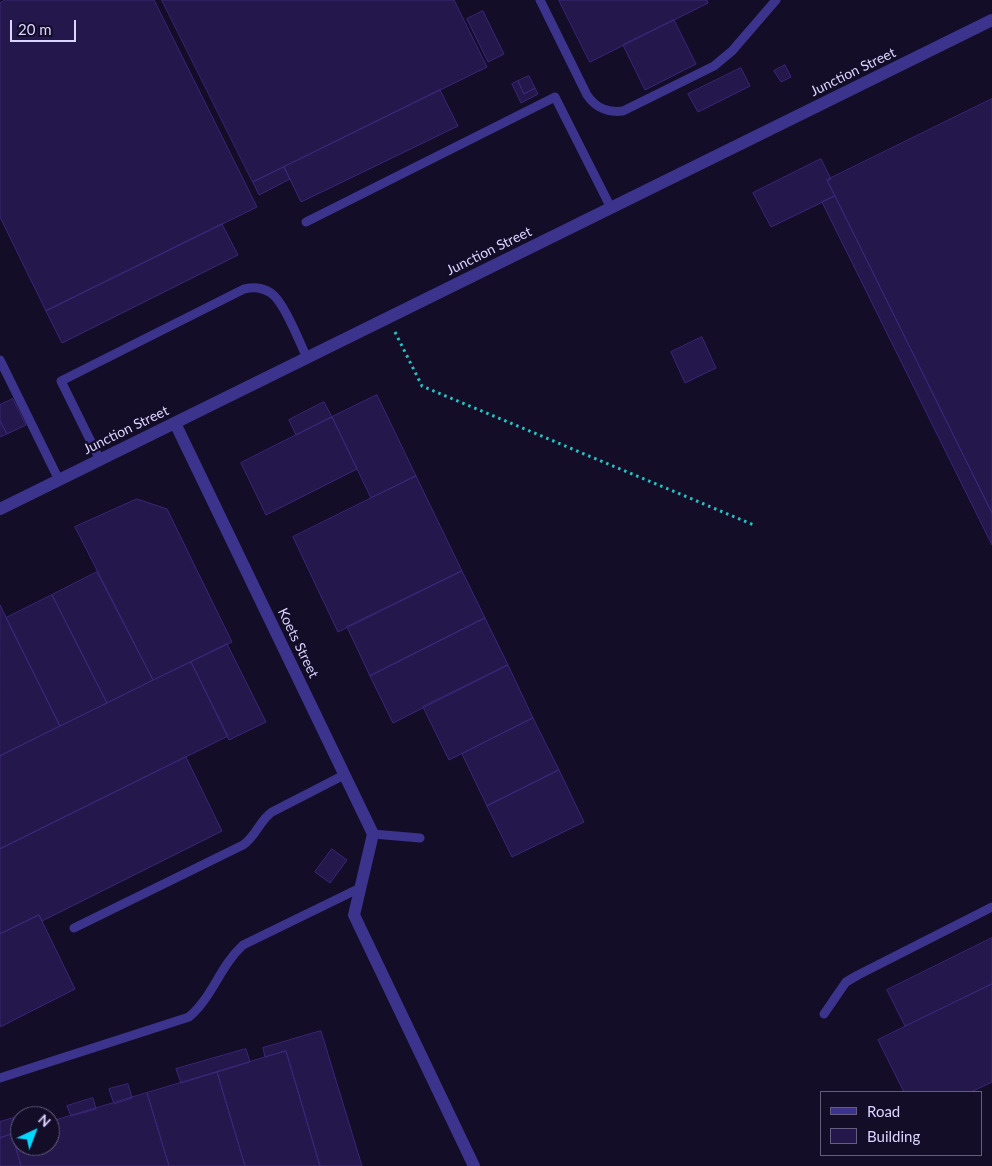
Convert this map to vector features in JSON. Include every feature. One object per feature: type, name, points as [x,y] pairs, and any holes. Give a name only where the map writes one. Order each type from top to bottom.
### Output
[{"type":"street","name":"Junction Street","points":[[0,509],[992,20]]},
{"type":"street","name":"Koets Street","points":[[174,423],[344,776],[374,834]]},
{"type":"street","points":[[374,834],[354,915],[356,922],[474,1166]]},
{"type":"lane","points":[[540,0],[587,96],[599,107],[615,112],[623,111],[714,66],[732,51],[776,0]]},
{"type":"lane","points":[[306,222],[556,97],[611,208]]},
{"type":"lane","points":[[100,460],[61,381],[244,289],[252,287],[263,288],[272,293],[280,302],[308,358]]},
{"type":"lane","points":[[0,360],[59,480]]},
{"type":"lane","points":[[74,928],[243,844],[254,835],[263,820],[272,812],[344,776]]},
{"type":"lane","points":[[374,834],[420,838]]},
{"type":"lane","points":[[0,1078],[189,1017],[198,1010],[233,954],[243,945],[360,888]]},
{"type":"lane","points":[[824,1014],[846,982],[992,907]]},
{"type":"path","points":[[388,318],[422,386],[754,525]]},
{"type":"building","points":[[6,0],[154,0],[257,207],[46,311],[0,217],[0,3]]},
{"type":"building","points":[[162,0],[454,0],[487,67],[253,182]]},
{"type":"building","points":[[559,0],[707,0],[708,3],[590,62]]},
{"type":"building","points":[[483,11],[504,54],[488,62],[467,19]]},
{"type":"building","points":[[674,20],[696,64],[645,90],[623,45]]},
{"type":"building","points":[[785,65],[791,77],[781,82],[774,71]]},
{"type":"building","points":[[741,68],[750,86],[698,112],[688,94]]},
{"type":"building","points":[[529,76],[535,88],[524,94],[518,81]]},
{"type":"building","points":[[518,81],[524,94],[535,88],[538,94],[521,103],[512,84]]},
{"type":"building","points":[[440,90],[458,126],[301,202],[284,167]]},
{"type":"building","points":[[992,99],[992,513],[827,180]]},
{"type":"building","points":[[821,159],[831,179],[827,180],[835,196],[771,227],[753,193]]},
{"type":"building","points":[[284,167],[290,179],[259,195],[253,182]]},
{"type":"building","points":[[835,196],[992,513],[992,545],[822,202]]},
{"type":"building","points":[[222,224],[238,255],[62,343],[46,311]]},
{"type":"building","points":[[702,337],[716,368],[685,383],[671,352]]},
{"type":"building","points":[[377,395],[416,476],[371,498],[332,417]]},
{"type":"building","points":[[13,399],[26,425],[7,434],[0,421],[0,405]]},
{"type":"building","points":[[324,402],[332,417],[296,435],[289,420]]},
{"type":"building","points":[[332,417],[357,469],[266,515],[241,463]]},
{"type":"building","points":[[0,421],[7,434],[0,437]]},
{"type":"building","points":[[416,476],[462,571],[338,632],[293,537]]},
{"type":"building","points":[[137,499],[167,509],[232,642],[153,680],[75,527]]},
{"type":"building","points":[[462,571],[485,618],[370,676],[347,627]]},
{"type":"building","points":[[97,572],[153,680],[107,703],[52,595]]},
{"type":"building","points":[[52,595],[107,703],[60,726],[6,618]]},
{"type":"building","points":[[0,605],[60,726],[0,756]]},
{"type":"building","points":[[485,618],[508,665],[393,723],[370,676]]},
{"type":"building","points":[[227,644],[266,722],[229,740],[191,662]]},
{"type":"building","points":[[191,662],[228,736],[0,849],[0,756]]},
{"type":"building","points":[[508,665],[533,718],[449,760],[423,707]]},
{"type":"building","points":[[533,718],[559,770],[487,806],[462,754]]},
{"type":"building","points":[[186,757],[222,831],[42,921],[39,915],[0,934],[0,849]]},
{"type":"building","points":[[559,770],[584,822],[512,857],[487,806]]},
{"type":"building","points":[[332,849],[347,860],[330,883],[315,872]]},
{"type":"building","points":[[39,915],[75,989],[0,1027],[0,934]]},
{"type":"building","points":[[992,938],[992,984],[905,1026],[887,990]]},
{"type":"building","points":[[992,984],[992,1082],[973,1091],[904,1091],[878,1040]]},
{"type":"building","points":[[321,1031],[362,1166],[320,1166],[286,1051],[265,1057],[263,1048]]},
{"type":"building","points":[[246,1049],[250,1062],[181,1083],[176,1069]]},
{"type":"building","points":[[286,1051],[320,1166],[245,1166],[217,1072]]},
{"type":"building","points":[[217,1072],[245,1166],[169,1166],[147,1093]]},
{"type":"building","points":[[128,1084],[132,1098],[114,1104],[109,1089]]},
{"type":"building","points":[[147,1093],[169,1166],[21,1166],[18,1156],[60,1156],[60,1119]]},
{"type":"building","points":[[93,1098],[96,1109],[71,1116],[67,1106]]},
{"type":"building","points":[[10,1119],[10,1134],[0,1138],[0,1122]]},
{"type":"building","points":[[10,1135],[10,1156],[18,1156],[21,1166],[0,1166],[0,1138]]}]
